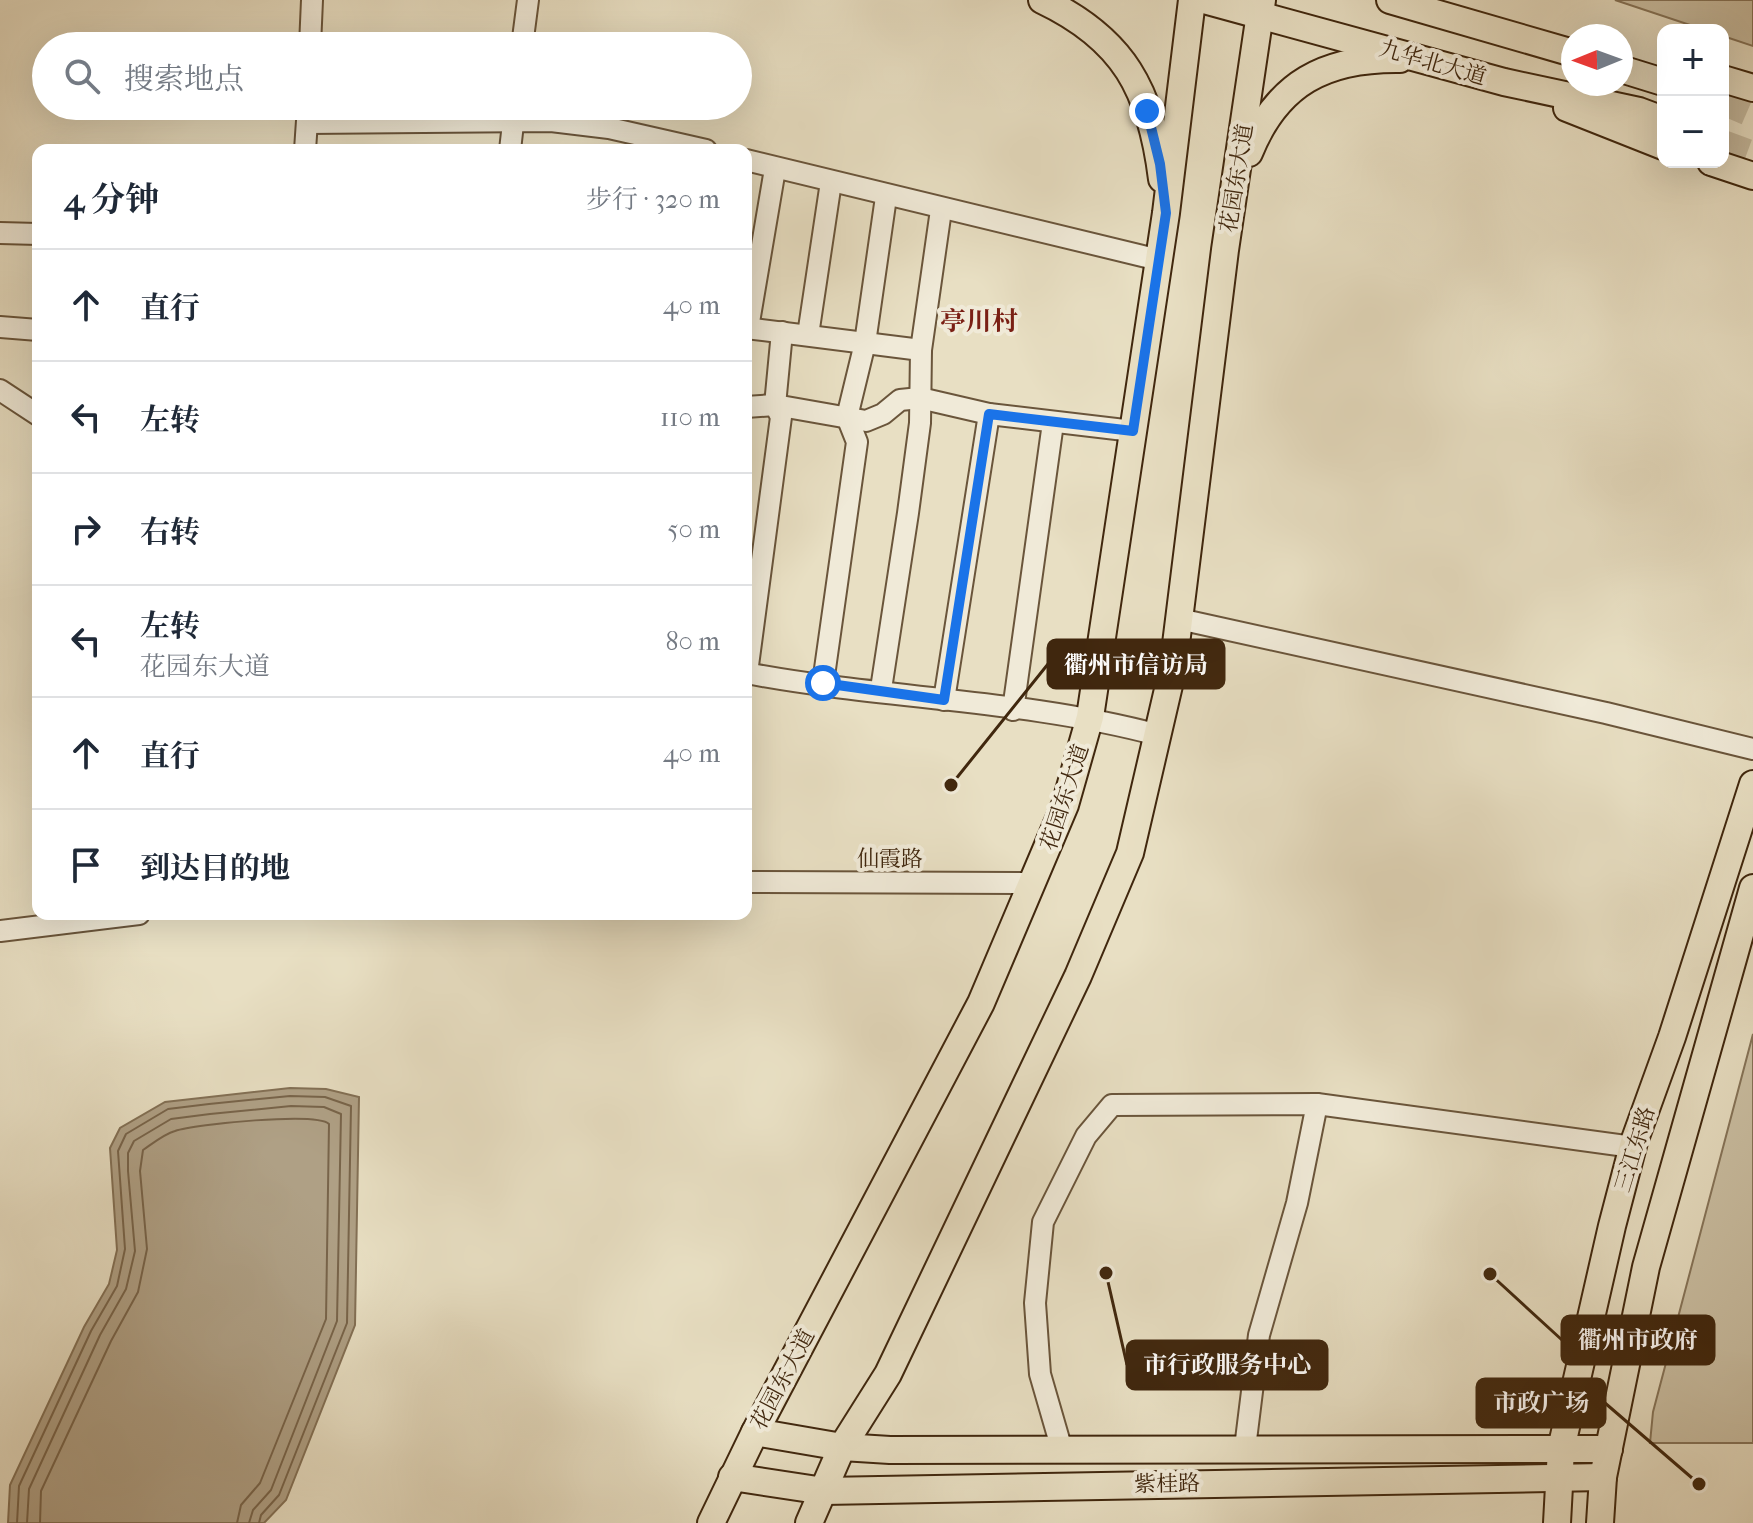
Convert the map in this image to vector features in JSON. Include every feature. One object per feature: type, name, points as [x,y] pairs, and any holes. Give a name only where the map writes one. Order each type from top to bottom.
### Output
[{"type":"main road","points":[[1042,0],[1100,33],[1122,58],[1147,111],[1160,164],[1166,213]]},
{"type":"main road","name":"花园东大道","points":[[711,1523],[755,1432],[981,1003],[1065,805],[1090,717],[1166,213],[1192,0]]},
{"type":"main road","name":"九华北大道","points":[[1204,0],[1261,7],[1504,82],[1639,111],[1657,118]]},
{"type":"main road","points":[[1390,0],[1561,49]]},
{"type":"main road","points":[[1419,0],[1480,26]]},
{"type":"main road","name":"花园东大道","points":[[809,1523],[842,1447],[888,1374],[1078,976],[1130,853],[1173,668],[1261,7]]},
{"type":"main road","points":[[1514,35],[1561,43]]},
{"type":"main road","points":[[1633,56],[1657,62]]},
{"type":"main road","points":[[1235,190],[1260,126],[1281,96],[1302,80],[1357,63],[1426,60]]},
{"type":"main road","points":[[1633,73],[1657,80]]},
{"type":"main road","points":[[1729,81],[1753,88]]},
{"type":"main road","points":[[1504,82],[1657,144]]},
{"type":"main road","points":[[1729,168],[1753,176]]},
{"type":"main road","name":"三江东路","points":[[1557,1523],[1560,1462],[1633,1147],[1753,784]]},
{"type":"main road","name":"三江东路","points":[[1600,1523],[1603,1477],[1646,1267],[1753,888]]},
{"type":"main road","name":"紫桂路","points":[[755,1432],[842,1447],[1062,1450],[1245,1448],[1560,1462],[1603,1477]]},
{"type":"main road","name":"紫桂路","points":[[732,1477],[824,1491],[1560,1462],[1609,1449]]},
{"type":"street","points":[[311,32],[312,0]]},
{"type":"street","points":[[524,32],[528,0]]},
{"type":"street","points":[[305,144],[307,120]]},
{"type":"street","points":[[511,144],[513,120]]},
{"type":"street","points":[[546,120],[664,144]]},
{"type":"street","points":[[752,162],[886,197],[1159,260]]},
{"type":"street","points":[[752,300],[775,169]]},
{"type":"street","points":[[808,335],[831,182]]},
{"type":"street","points":[[823,683],[857,442],[847,417],[865,343],[886,197]]},
{"type":"street","points":[[881,689],[908,513],[920,398],[921,350],[941,210]]},
{"type":"street","points":[[0,233],[32,234]]},
{"type":"street","points":[[0,327],[32,330]]},
{"type":"street","points":[[752,329],[921,350]]},
{"type":"street","points":[[752,635],[781,417],[775,405],[782,332]]},
{"type":"street","points":[[0,390],[32,411]]},
{"type":"street","points":[[752,407],[775,405],[866,421],[883,414],[900,400],[920,398],[989,414],[1133,431]]},
{"type":"street","points":[[944,700],[989,414]]},
{"type":"street","points":[[1013,710],[1053,423]]},
{"type":"street","points":[[1179,619],[1606,713],[1753,749]]},
{"type":"street","points":[[752,674],[881,689],[1013,710],[1090,717],[1158,735]]},
{"type":"street","name":"仙霞路","points":[[752,882],[1033,883]]},
{"type":"street","points":[[0,931],[90,920]]},
{"type":"street","points":[[1062,1450],[1040,1374],[1035,1303],[1043,1222],[1086,1136],[1112,1105],[1317,1104],[1633,1147]]},
{"type":"street","points":[[1245,1448],[1259,1335],[1297,1203],[1317,1104]]},
{"type":"shaded area","points":[[1615,0],[1753,0],[1753,46],[1729,38],[1729,24],[1687,24]]},
{"type":"shaded area","points":[[1753,1034],[1753,1443],[1650,1443],[1653,1412]]},
{"type":"water","points":[[290,1088],[326,1089],[359,1097],[355,1325],[286,1500],[264,1523],[8,1523],[10,1485],[84,1327],[109,1284],[117,1250],[110,1148],[120,1128],[165,1102]]},
{"type":"tunnel","points":[[1729,105],[1753,115]]},
{"type":"tunnel","points":[[1729,145],[1753,154]]},
{"type":"place","name":"衢州市信访局","points":[[951,785]]},
{"type":"place","name":"市行政服务中心","points":[[1106,1273]]},
{"type":"place","name":"衢州市政府","points":[[1490,1274]]},
{"type":"place","name":"市政广场","points":[[1699,1484]]},
{"type":"district","name":"亭川村","points":[[979,321]]},
{"type":"route","points":[[823,683],[944,700],[989,414],[1133,431],[1166,213],[1160,164],[1147,111]]}]
